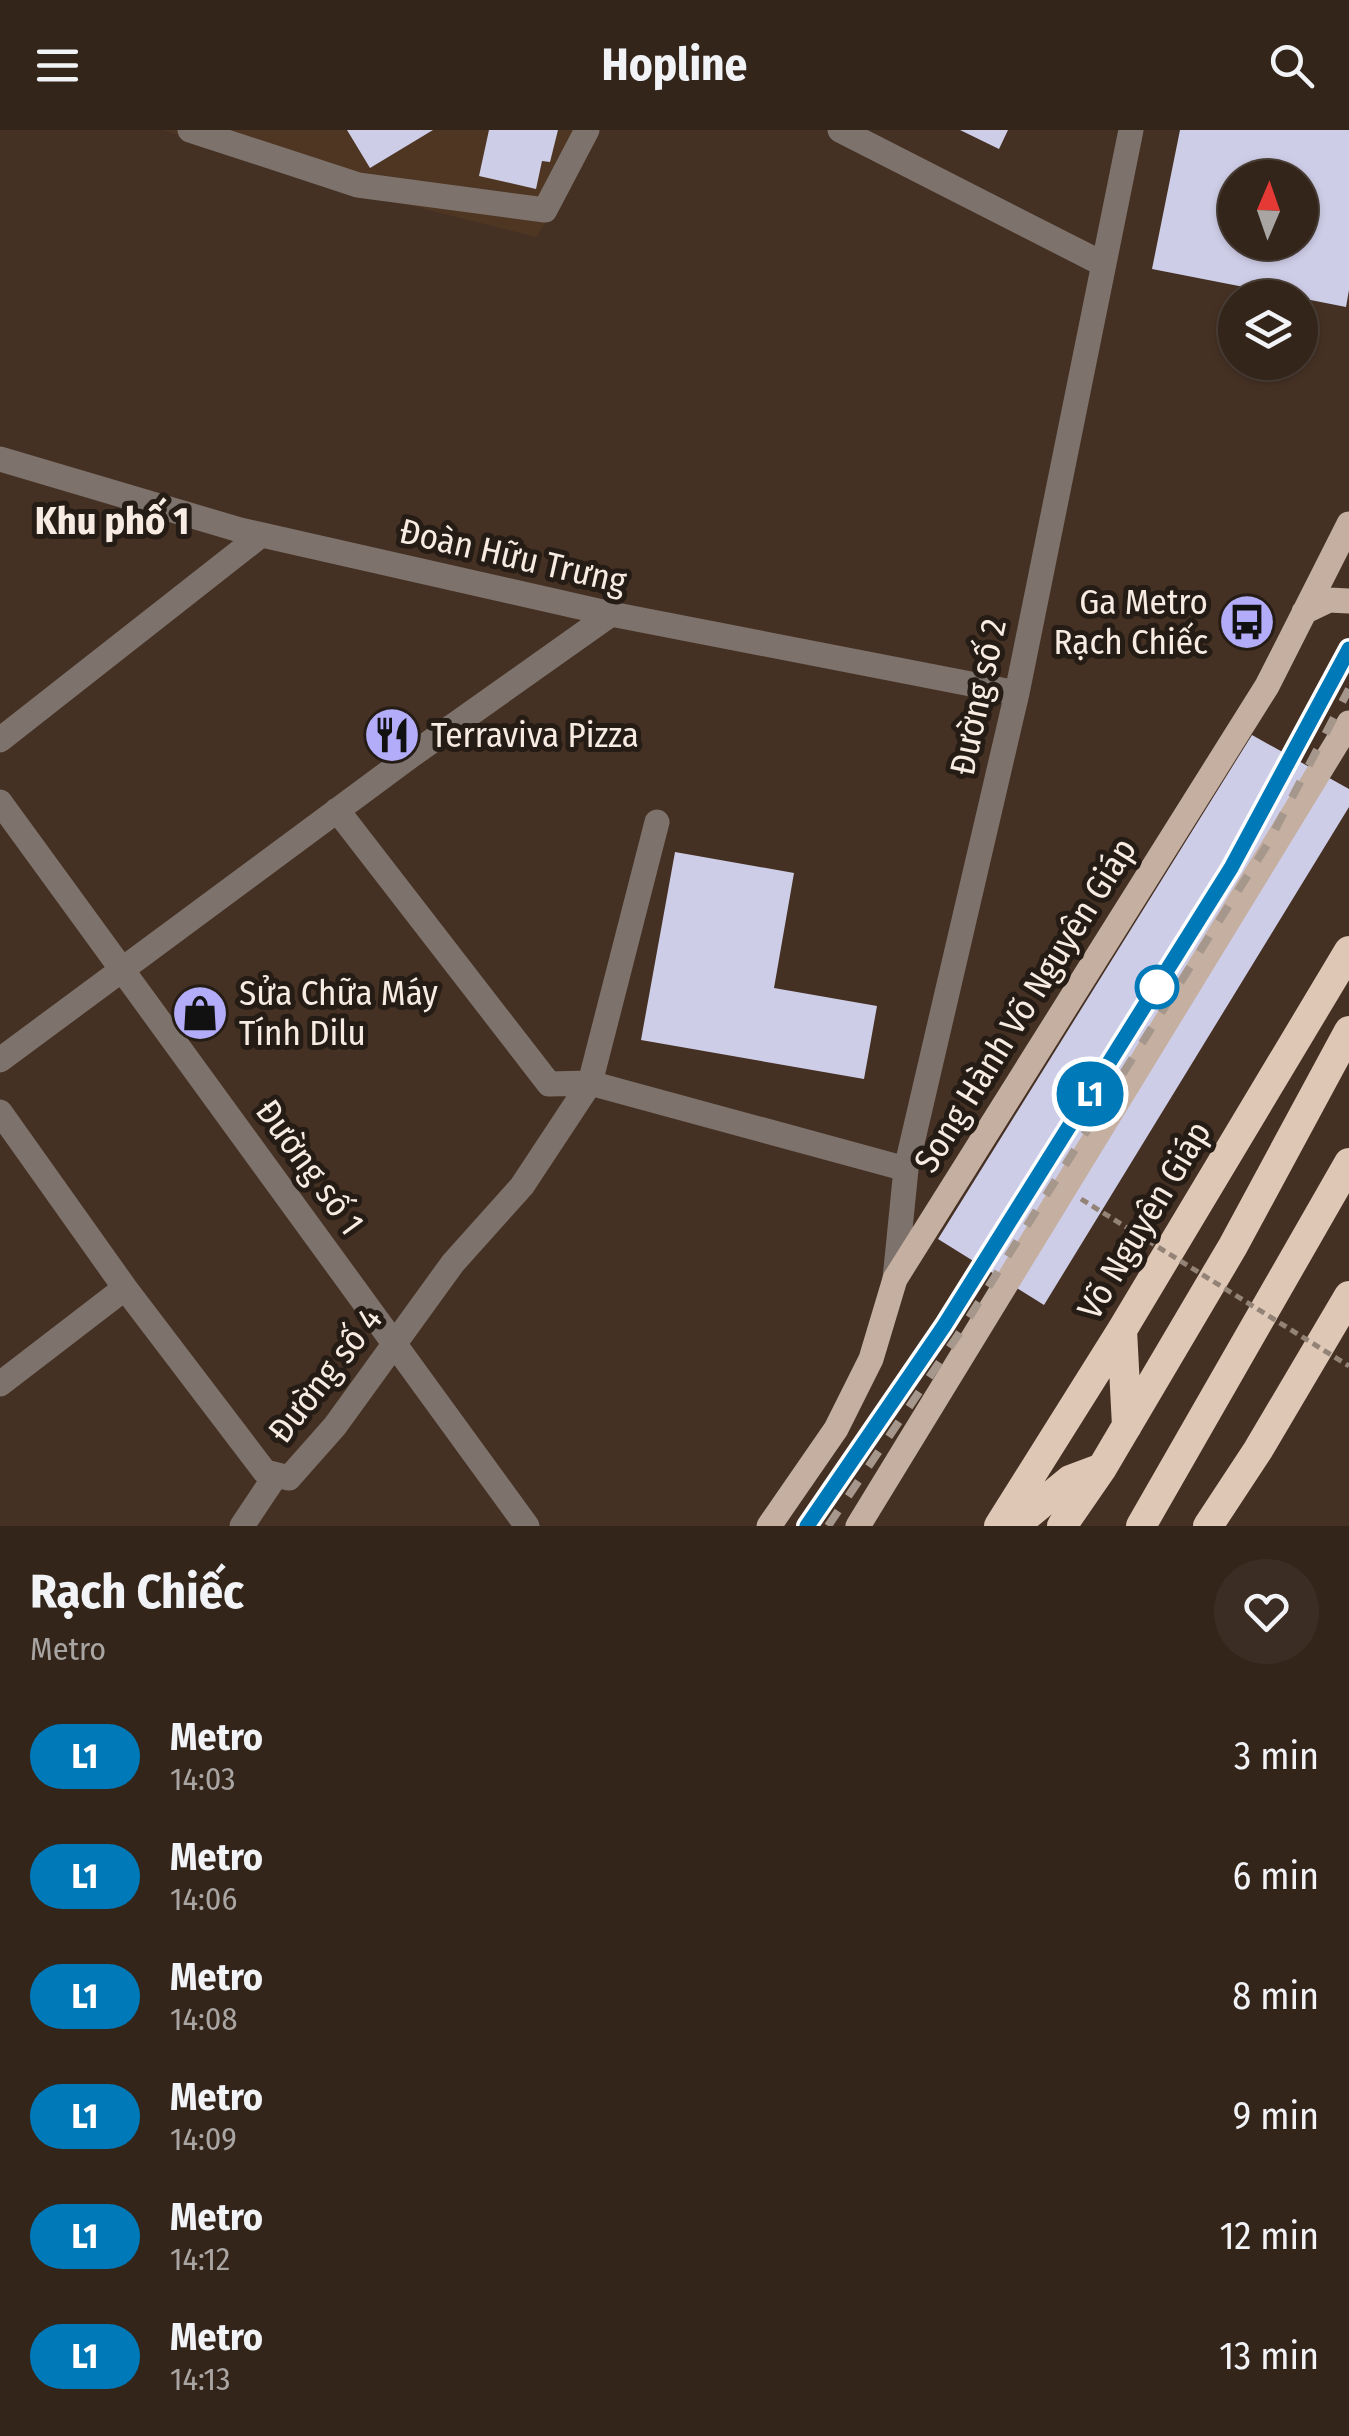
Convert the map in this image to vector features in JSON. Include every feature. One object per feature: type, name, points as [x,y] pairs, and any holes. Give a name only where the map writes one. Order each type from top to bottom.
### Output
[{"type":"highway","name":"Võ Nguyên Giáp","points":[[999,1526],[1122,1330],[1349,951]]},
{"type":"highway","points":[[1062,1526],[1102,1468],[1233,1246],[1349,1031]]},
{"type":"highway","points":[[1141,1526],[1349,1163]]},
{"type":"highway","points":[[1208,1526],[1349,1296]]},
{"type":"highway","points":[[1122,1330],[1127,1426]]},
{"type":"highway","points":[[1014,1526],[1070,1480],[1102,1468]]},
{"type":"main road","name":"Song Hành Võ Nguyên Giáp","points":[[769,1526],[836,1429],[871,1359],[895,1279],[1267,686],[1349,524]]},
{"type":"main road","points":[[1304,612],[1329,600],[1349,601]]},
{"type":"main road","points":[[858,1526],[1349,722]]},
{"type":"street","points":[[190,130],[358,186],[545,210],[587,130]]},
{"type":"street","points":[[840,130],[1103,264]]},
{"type":"street","name":"Đường số 2","points":[[895,1279],[906,1169],[1017,694],[1130,130]]},
{"type":"street","name":"Đoàn Hữu Trưng","points":[[0,460],[260,535],[610,614],[1017,694]]},
{"type":"street","points":[[0,740],[260,535]]},
{"type":"street","points":[[0,1060],[610,614]]},
{"type":"street","name":"Đường số 1","points":[[0,802],[527,1526]]},
{"type":"street","points":[[337,810],[550,1084],[590,1082],[906,1169]]},
{"type":"street","name":"Đường số 4","points":[[0,1112],[264,1472],[289,1478],[335,1426],[453,1263],[522,1186],[590,1082],[657,822]]},
{"type":"street","points":[[0,1384],[126,1288]]},
{"type":"street","points":[[242,1526],[276,1475]]},
{"type":"path","points":[[1082,1199],[1349,1366]]},
{"type":"shaded area","points":[[163,130],[596,130],[537,237],[356,192]]},
{"type":"building","points":[[347,130],[433,130],[370,168]]},
{"type":"building","points":[[489,130],[558,130],[550,162],[542,161],[536,189],[479,176]]},
{"type":"building","points":[[960,130],[1008,130],[999,149]]},
{"type":"building","points":[[1180,130],[1349,130],[1346,307],[1318,302],[1318,280],[1218,282],[1152,269]]},
{"type":"building","points":[[1252,735],[1349,789],[1349,807],[1044,1305],[938,1239]]},
{"type":"building","points":[[675,852],[794,873],[774,988],[877,1006],[864,1079],[641,1040]]},
{"type":"railway","points":[[807,1526],[944,1326],[1250,837],[1349,649]]},
{"type":"railway","points":[[828,1526],[958,1335],[1267,845],[1349,689]]},
{"type":"metro line","name":"L1","points":[[807,1526],[944,1326],[1231,868],[1349,649]]},
{"type":"place","name":"Ga Metro Rạch Chiếc","points":[[1247,622]]},
{"type":"place","name":"Terraviva Pizza","points":[[392,735]]},
{"type":"place","name":"Sửa Chữa Máy Tính Dilu","points":[[200,1013]]},
{"type":"district","name":"Khu phố 1","points":[[112,521]]}]
